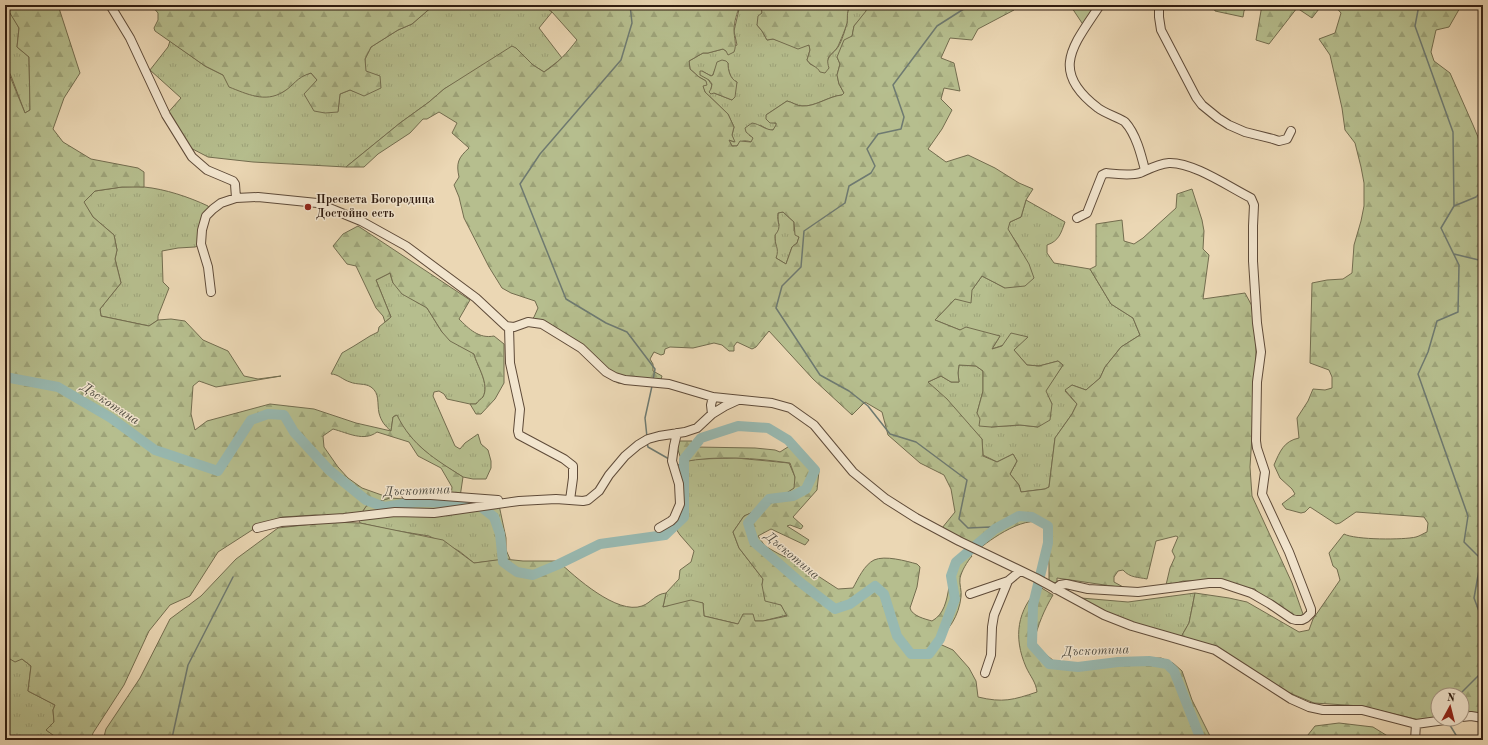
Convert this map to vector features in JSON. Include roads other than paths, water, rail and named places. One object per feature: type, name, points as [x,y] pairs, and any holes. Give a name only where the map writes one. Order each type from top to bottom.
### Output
[{"type":"street","points":[[110,5],[130,38],[166,115],[192,157],[207,170],[233,181],[235,184],[236,198]]},
{"type":"street","points":[[1100,5],[1073,49],[1069,61],[1071,78],[1086,99],[1103,112],[1124,122],[1132,134],[1140,151],[1145,170]]},
{"type":"street","points":[[1159,5],[1161,30],[1196,97],[1208,111],[1229,125],[1245,132],[1273,140],[1287,139],[1291,131]]},
{"type":"street","points":[[1052,587],[1066,584],[1088,589],[1138,592],[1208,583],[1221,583],[1251,593],[1292,619],[1302,620],[1311,613],[1311,609],[1289,552],[1262,494],[1266,472],[1256,441],[1257,382],[1261,352],[1257,323],[1253,261],[1254,205],[1251,198],[1187,165],[1168,163],[1132,174],[1102,175],[1087,213],[1077,218]]},
{"type":"street","points":[[211,292],[208,267],[201,244],[202,230],[206,216],[213,209],[221,203],[236,198],[258,197],[313,202],[361,221],[406,246],[476,298],[501,322],[509,327],[514,327],[528,322],[542,324],[581,348],[606,372],[615,378],[669,384],[713,397],[781,405],[799,414],[814,425],[853,472],[886,499],[916,518],[971,547],[1036,578],[1111,618],[1132,626],[1215,650],[1291,699],[1309,707],[1323,710],[1362,710],[1416,724],[1430,722]]},
{"type":"street","points":[[509,327],[510,363],[520,409],[519,435],[564,459],[573,466],[570,500]]},
{"type":"street","points":[[712,414],[711,405],[713,397]]},
{"type":"street","points":[[406,495],[519,501],[588,500],[594,496],[621,461],[638,445],[648,439],[697,428],[712,414],[739,400]]},
{"type":"street","points":[[659,528],[674,518],[680,504],[679,484],[672,461],[677,433]]},
{"type":"street","points":[[257,528],[280,522],[344,518],[395,512],[434,513],[519,501]]},
{"type":"street","points":[[970,594],[1008,581],[1020,571]]},
{"type":"street","points":[[985,673],[991,655],[994,615],[1001,594],[1008,581]]},
{"type":"street","points":[[1470,716],[1483,718]]},
{"type":"street","points":[[1414,740],[1416,724]]},
{"type":"waterway","points":[[630,5],[632,23],[621,60],[540,154],[520,184],[566,299],[606,323],[627,332],[655,369],[653,380]]},
{"type":"waterway","points":[[970,5],[937,26],[893,85],[904,117],[901,129],[878,134],[867,149],[875,166],[871,173],[849,186],[845,203],[804,231],[801,267],[782,286],[776,308],[820,375],[849,391],[868,406],[890,434],[916,442],[967,480],[959,519],[968,528],[990,527],[995,529]]},
{"type":"waterway","points":[[1419,5],[1415,26],[1453,132],[1454,206],[1441,228],[1459,265],[1458,312],[1437,321],[1428,352],[1418,374],[1468,516],[1464,542],[1481,559],[1474,598],[1483,622]]},
{"type":"waterway","points":[[1454,206],[1476,197],[1483,190]]},
{"type":"waterway","points":[[1454,254],[1483,261]]},
{"type":"waterway","name":"Дъскотина","points":[[5,377],[58,387],[111,418],[155,450],[218,471],[251,420],[268,414],[284,415],[294,432],[329,470],[366,500],[384,507],[417,502],[462,503],[480,506],[494,517],[500,534],[503,562],[517,572],[533,575],[600,544],[665,535],[684,517],[684,459],[701,438],[738,426],[768,428],[788,440],[815,470],[806,489],[793,496],[769,499],[748,523],[754,542],[801,583],[835,609],[850,604],[875,586],[884,594],[897,636],[911,654],[929,654],[940,639],[955,599],[951,576],[956,562],[995,529],[1019,516],[1032,517],[1048,526],[1048,543],[1033,605],[1032,645],[1049,664],[1078,667],[1118,662],[1149,661],[1167,664],[1174,671],[1201,740]]},
{"type":"waterway","points":[[647,437],[645,418],[652,386]]},
{"type":"waterway","points":[[647,443],[648,447],[669,459]]},
{"type":"waterway","points":[[675,463],[684,468]]},
{"type":"waterway","points":[[170,740],[172,738],[188,665],[233,577]]},
{"type":"waterway","points":[[1467,687],[1483,671]]},
{"type":"waterway","points":[[1451,727],[1459,740]]},
{"type":"place","name":"Пресвета Богородица Достойно есть","points":[[308,207]]}]
